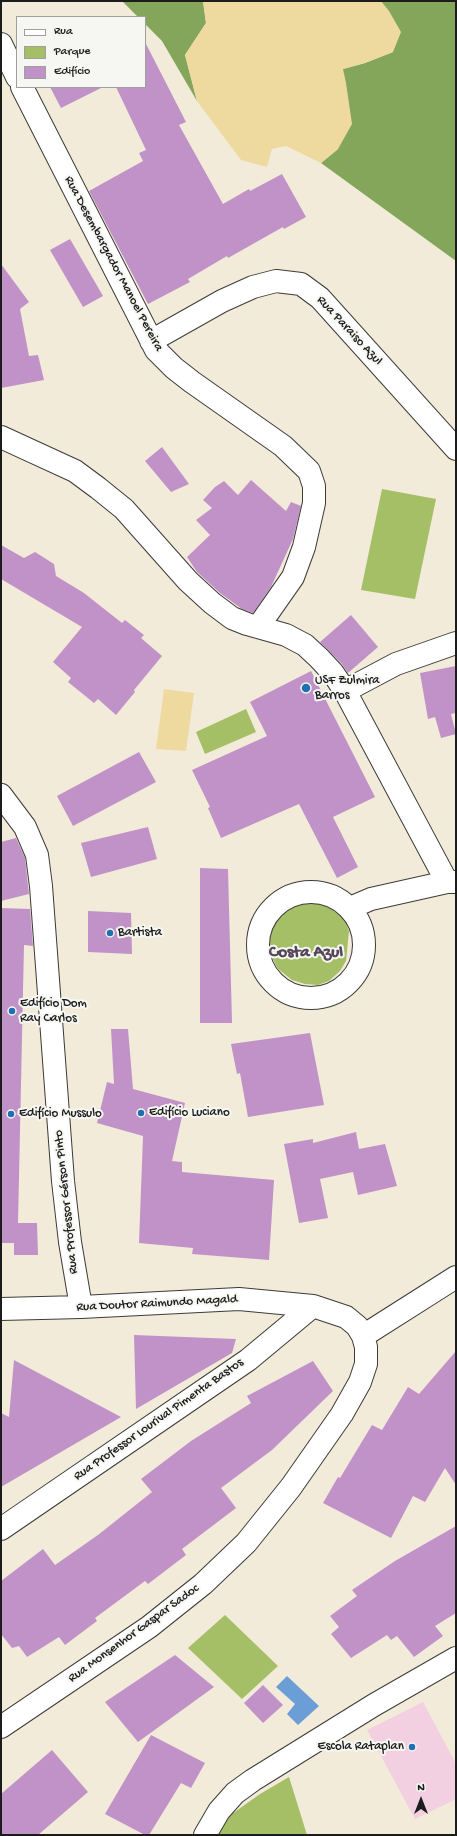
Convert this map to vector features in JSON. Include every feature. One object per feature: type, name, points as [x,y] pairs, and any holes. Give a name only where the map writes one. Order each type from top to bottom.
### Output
[{"type":"street","points":[[1,44],[16,75]]},
{"type":"street","name":"Rua Desembargador Manoel Pereira","points":[[23,88],[156,350],[174,368],[268,434],[299,460],[309,471],[314,486],[314,504],[304,547],[293,577],[258,627]]},
{"type":"street","name":"Rua Paraiso Azul","points":[[151,340],[222,301],[253,287],[276,281],[301,284],[320,298],[456,449]]},
{"type":"street","points":[[1,437],[75,471],[124,509],[188,581],[212,603],[232,618],[286,635],[305,645],[333,673],[345,691],[452,882],[371,898],[350,908]]},
{"type":"street","points":[[345,691],[396,664],[456,642]]},
{"type":"street","name":"Rua Professor Gérson Pinto","points":[[1,795],[25,827],[37,855],[41,886],[63,1181],[70,1242],[81,1307]]},
{"type":"street","points":[[317,892],[335,897],[350,908],[361,923],[365,942],[363,960],[355,977],[342,990],[324,998],[306,999],[288,994],[272,983],[262,967],[257,949],[259,931],[267,914],[281,901],[298,893],[317,892]]},
{"type":"street","points":[[313,1306],[346,1317],[357,1326],[363,1336],[456,1277]]},
{"type":"street","name":"Rua Doutor Raimundo Magald","points":[[1,1309],[81,1307],[239,1299],[313,1306]]},
{"type":"street","name":"Rua Professor Lourival Pimenta Bastos","points":[[1,1530],[248,1360],[313,1306]]},
{"type":"street","name":"Rua Monsenhor Gaspar Sadoc","points":[[1,1727],[148,1627],[203,1584],[246,1543],[291,1487],[342,1414],[360,1382],[366,1364],[366,1347],[363,1336]]},
{"type":"street","points":[[205,1835],[219,1811],[235,1793],[253,1780],[374,1705],[456,1658]]},
{"type":"shaded area","name":"Escola Rataplan","points":[[423,1702],[456,1764],[456,1799],[415,1819],[367,1730]]},
{"type":"green space","points":[[122,1],[203,1],[206,23],[185,55],[197,101],[162,41],[146,25],[146,16],[137,16]]},
{"type":"green space","points":[[379,1],[456,1],[456,261],[321,163],[338,149],[343,69],[365,63],[393,52]]},
{"type":"green space","points":[[382,489],[436,499],[415,599],[361,590]]},
{"type":"green space","points":[[246,709],[256,732],[205,754],[196,732]]},
{"type":"green space","points":[[304,901],[318,901],[332,909],[344,919],[349,931],[346,961],[340,971],[329,981],[318,985],[305,984],[292,980],[278,969],[270,954],[270,935],[278,915],[290,905]]},
{"type":"green space","points":[[225,1615],[278,1666],[242,1699],[188,1648]]},
{"type":"green space","points":[[289,1777],[307,1835],[218,1835],[229,1816],[260,1794]]},
{"type":"sand","points":[[203,1],[381,1],[389,11],[401,32],[393,52],[365,63],[343,69],[352,124],[338,149],[321,163],[286,146],[272,149],[267,167],[241,160],[197,101],[185,55],[206,23]]},
{"type":"sand","points":[[164,689],[194,693],[186,751],[156,749]]},
{"type":"water","points":[[287,1676],[319,1706],[298,1725],[287,1714],[295,1704],[276,1687]]},
{"type":"building","points":[[146,44],[186,122],[179,125],[223,204],[249,189],[250,191],[282,174],[306,217],[284,229],[283,227],[228,258],[227,256],[188,279],[190,282],[148,304],[89,191],[143,161],[139,153],[146,150],[116,88],[146,88]]},
{"type":"building","points":[[51,88],[101,88],[61,108]]},
{"type":"building","points":[[70,239],[103,296],[83,307],[50,250]]},
{"type":"building","points":[[1,264],[29,302],[20,309],[29,356],[38,355],[44,380],[1,388]]},
{"type":"building","points":[[162,447],[189,484],[171,492],[145,461]]},
{"type":"building","points":[[251,480],[286,511],[291,502],[301,506],[293,539],[271,587],[253,613],[242,609],[220,593],[197,572],[187,557],[210,535],[196,520],[212,508],[203,500],[215,487],[224,481],[238,495]]},
{"type":"building","points":[[1,545],[24,558],[35,552],[54,564],[56,576],[84,593],[122,623],[125,620],[144,635],[141,638],[162,656],[116,715],[98,699],[94,703],[68,682],[71,678],[53,662],[82,627],[1,579]]},
{"type":"building","points":[[351,615],[378,647],[348,673],[342,664],[320,642]]},
{"type":"building","points":[[456,666],[456,713],[451,714],[456,734],[441,738],[435,717],[428,719],[420,673]]},
{"type":"building","points":[[311,671],[375,797],[333,817],[358,867],[337,878],[299,804],[221,838],[208,808],[210,807],[192,770],[267,736],[250,702]]},
{"type":"building","points":[[139,752],[156,782],[73,826],[57,796]]},
{"type":"building","points":[[148,827],[157,859],[91,877],[81,843]]},
{"type":"building","points":[[16,838],[25,858],[29,894],[1,901],[1,842]]},
{"type":"building","points":[[200,868],[228,869],[232,1023],[200,1023]]},
{"type":"building","points":[[1,908],[30,909],[33,946],[24,945],[18,1223],[37,1223],[38,1255],[14,1255],[14,1243],[1,1243]]},
{"type":"building","name":"Bartista","points":[[88,911],[131,913],[132,954],[88,952]]},
{"type":"building","points":[[111,1029],[128,1029],[133,1089],[185,1103],[172,1161],[182,1162],[182,1172],[274,1180],[269,1260],[192,1254],[193,1248],[139,1243],[143,1136],[97,1123],[107,1082],[114,1084]]},
{"type":"building","points":[[310,1033],[324,1105],[248,1117],[240,1073],[237,1074],[231,1044]]},
{"type":"building","points":[[356,1132],[359,1149],[385,1144],[397,1186],[358,1195],[353,1172],[320,1179],[328,1218],[299,1223],[284,1144],[313,1139],[313,1143]]},
{"type":"building","points":[[134,1335],[236,1339],[232,1353],[136,1409]]},
{"type":"building","points":[[456,1351],[456,1485],[445,1468],[425,1502],[413,1496],[391,1538],[323,1503],[372,1425],[382,1430],[408,1387],[419,1394]]},
{"type":"building","points":[[14,1360],[121,1417],[1,1487],[1,1413],[9,1417]]},
{"type":"building","points":[[313,1361],[333,1391],[272,1450],[221,1488],[236,1508],[182,1549],[186,1555],[148,1584],[145,1581],[95,1618],[97,1621],[65,1645],[59,1637],[27,1657],[19,1646],[12,1648],[1,1634],[1,1581],[43,1549],[55,1565],[98,1535],[152,1492],[141,1479],[191,1441],[251,1403],[247,1396]]},
{"type":"building","points":[[456,1526],[456,1613],[435,1626],[443,1636],[414,1657],[397,1636],[391,1640],[387,1635],[351,1658],[331,1634],[339,1627],[330,1616],[357,1596],[352,1590],[395,1561]]},
{"type":"building","points":[[175,1655],[214,1687],[138,1742],[105,1702]]},
{"type":"building","points":[[263,1685],[283,1705],[263,1723],[244,1703]]},
{"type":"building","points":[[151,1735],[205,1763],[191,1788],[181,1783],[149,1835],[145,1835],[105,1814]]},
{"type":"building","points":[[52,1750],[88,1792],[38,1835],[1,1835],[1,1794]]},
{"type":"place","name":"USF Zulmira Barros","points":[[306,688]]},
{"type":"place","name":"Bartista","points":[[110,933]]},
{"type":"place","name":"Edifício Dom Ray Carlos","points":[[12,1011]]},
{"type":"place","name":"Edifício Luciano","points":[[141,1113]]},
{"type":"place","name":"Edifício Mussulo","points":[[11,1114]]},
{"type":"place","name":"Escola Rataplan","points":[[412,1747]]},
{"type":"district","name":"Costa Azul","points":[[306,953]]}]
